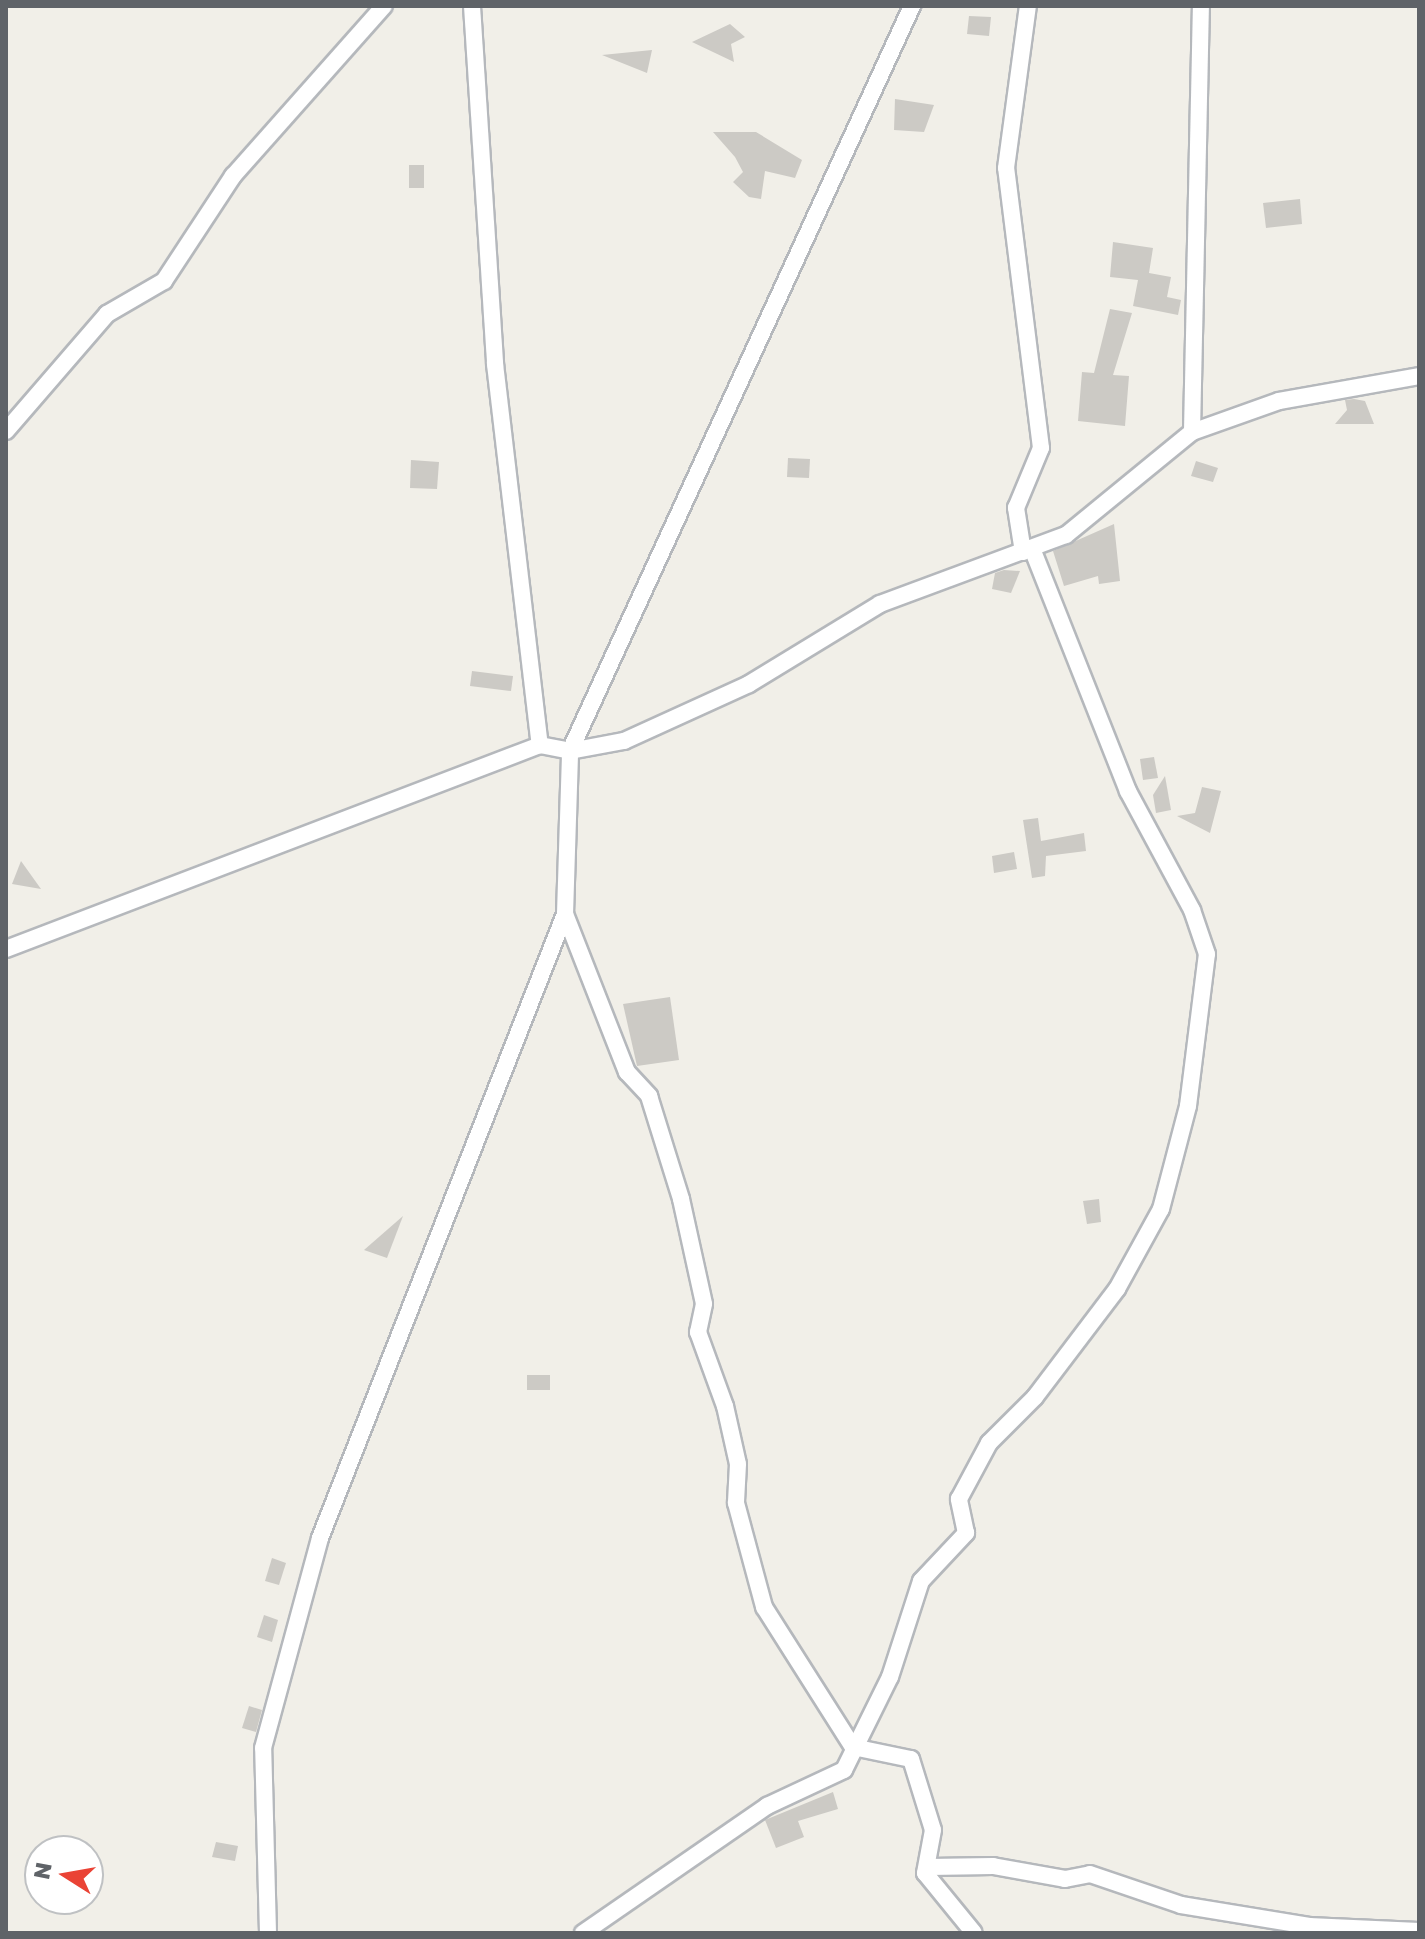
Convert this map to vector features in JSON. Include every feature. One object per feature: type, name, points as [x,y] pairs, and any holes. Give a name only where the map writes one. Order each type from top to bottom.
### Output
[{"type":"street","points":[[6,431],[107,314],[164,281],[233,176],[384,6]]},
{"type":"street","points":[[472,6],[495,364],[540,745]]},
{"type":"street","points":[[268,1933],[263,1748],[320,1538],[565,914],[570,751],[912,6]]},
{"type":"street","points":[[583,1933],[767,1806],[844,1770],[890,1677],[921,1581],[966,1533],[959,1499],[989,1443],[1035,1397],[1140,1253],[1161,1209],[1188,1106],[1207,954],[1192,910],[1128,791],[1028,550],[1016,508],[1041,448],[1006,168],[1028,6]]},
{"type":"street","points":[[1192,432],[1201,6]]},
{"type":"street","points":[[6,949],[540,745],[570,751],[624,741],[749,684],[880,604],[1066,535],[1192,432],[1279,401],[1419,376]]},
{"type":"street","points":[[565,914],[627,1072],[649,1096],[681,1199],[704,1304],[698,1332],[725,1406],[738,1464],[736,1503],[764,1607],[853,1747],[911,1759],[933,1830],[929,1867],[925,1873],[942,1898],[974,1933]]},
{"type":"street","points":[[929,1867],[1090,1874],[1210,1910],[1309,1926],[1419,1931]]},
{"type":"street","points":[[256,1933],[267,1902]]},
{"type":"building","points":[[969,16],[991,17],[989,36],[967,34]]},
{"type":"building","points":[[730,24],[745,37],[731,44],[734,62],[692,42]]},
{"type":"building","points":[[652,50],[647,73],[602,55]]},
{"type":"building","points":[[895,99],[934,105],[924,132],[894,130]]},
{"type":"building","points":[[713,132],[756,132],[802,160],[795,178],[765,171],[761,199],[749,197],[733,182],[743,172],[735,157]]},
{"type":"building","points":[[409,165],[424,165],[424,188],[409,188]]},
{"type":"building","points":[[1300,199],[1302,224],[1266,228],[1263,203]]},
{"type":"building","points":[[1113,242],[1153,248],[1149,273],[1171,277],[1167,297],[1181,300],[1178,315],[1133,306],[1138,280],[1110,277]]},
{"type":"building","points":[[1110,309],[1132,313],[1113,375],[1129,376],[1125,426],[1078,421],[1082,372],[1094,373]]},
{"type":"building","points":[[1345,400],[1365,401],[1374,424],[1335,424],[1347,410]]},
{"type":"building","points":[[788,458],[810,459],[809,478],[787,477]]},
{"type":"building","points":[[411,460],[439,462],[437,489],[410,488]]},
{"type":"building","points":[[1196,461],[1218,468],[1213,482],[1191,476]]},
{"type":"building","points":[[1114,524],[1120,581],[1099,584],[1098,576],[1064,586],[1053,551]]},
{"type":"building","points":[[1020,571],[1011,593],[992,589],[995,573]]},
{"type":"building","points":[[472,671],[513,676],[511,691],[470,686]]},
{"type":"building","points":[[1154,757],[1158,778],[1143,780],[1140,759]]},
{"type":"building","points":[[1165,776],[1171,810],[1156,813],[1153,795]]},
{"type":"building","points":[[1202,787],[1221,791],[1210,833],[1177,816],[1195,813]]},
{"type":"building","points":[[1038,818],[1041,841],[1084,833],[1086,851],[1046,856],[1045,876],[1032,878],[1023,820]]},
{"type":"building","points":[[1014,852],[1017,869],[994,873],[992,856]]},
{"type":"building","points":[[21,861],[41,889],[12,884]]},
{"type":"building","points":[[670,997],[679,1060],[637,1066],[623,1004]]},
{"type":"building","points":[[1099,1199],[1101,1222],[1087,1224],[1083,1201]]},
{"type":"building","points":[[403,1216],[387,1258],[364,1250]]},
{"type":"building","points":[[527,1375],[550,1375],[550,1390],[527,1390]]},
{"type":"building","points":[[272,1558],[286,1563],[279,1585],[265,1581]]},
{"type":"building","points":[[264,1615],[278,1620],[272,1642],[257,1637]]},
{"type":"building","points":[[249,1706],[262,1710],[256,1732],[242,1728]]},
{"type":"building","points":[[833,1792],[838,1809],[798,1821],[804,1837],[776,1848],[765,1820]]},
{"type":"building","points":[[216,1842],[238,1846],[235,1861],[212,1857]]}]
